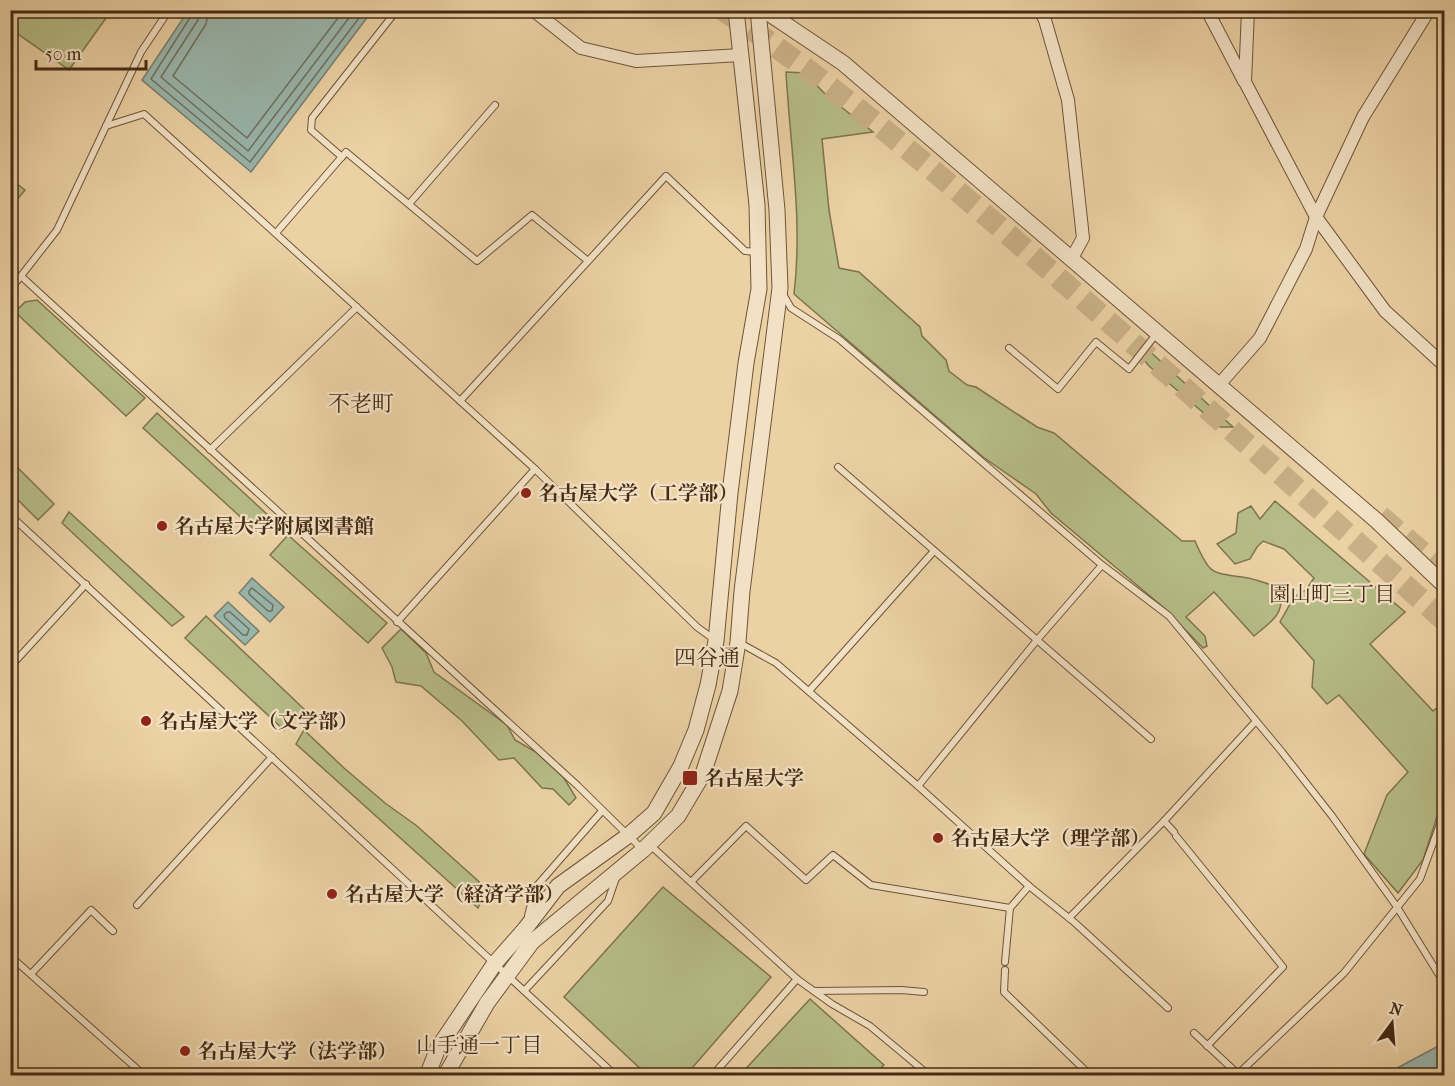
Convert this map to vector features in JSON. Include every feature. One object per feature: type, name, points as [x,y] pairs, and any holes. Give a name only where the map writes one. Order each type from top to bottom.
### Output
[{"type":"street","points":[[533,10],[581,48],[636,61],[741,55]]},
{"type":"street","points":[[428,1076],[438,1048],[495,963],[558,886],[629,835],[654,813],[681,766],[696,729],[708,686],[716,641],[730,493],[746,363],[759,289],[757,205],[736,10]]},
{"type":"street","points":[[445,1076],[487,1003],[532,942],[646,847],[678,816],[703,774],[730,691],[738,642],[742,591],[780,288],[777,210],[758,10]]},
{"type":"street","points":[[764,10],[843,63],[1377,521],[1444,585]]},
{"type":"street","points":[[1040,10],[1045,20],[1068,100],[1083,238],[1072,258]]},
{"type":"street","points":[[1207,10],[1316,217],[1385,311],[1444,365]]},
{"type":"street","points":[[1245,82],[1248,10]]},
{"type":"street","points":[[1218,386],[1260,338],[1306,249],[1316,217],[1363,117],[1428,10]]},
{"type":"lane","points":[[10,290],[57,230],[141,51],[169,10]]},
{"type":"lane","points":[[342,157],[311,130],[312,118],[397,10]]},
{"type":"lane","points":[[409,204],[495,105]]},
{"type":"lane","points":[[106,126],[144,114],[535,469],[697,627],[716,641]]},
{"type":"lane","points":[[276,233],[346,152],[477,261],[532,215],[588,261]]},
{"type":"lane","points":[[460,401],[666,176],[745,251],[758,253]]},
{"type":"lane","points":[[22,277],[629,835],[691,882],[797,979],[870,1026],[930,1076]]},
{"type":"lane","points":[[780,288],[791,308],[839,339],[1102,565],[1169,616],[1332,816],[1397,907],[1444,983]]},
{"type":"lane","points":[[210,450],[357,307]]},
{"type":"lane","points":[[1009,348],[1058,389],[1096,342],[1129,369],[1157,333]]},
{"type":"lane","points":[[838,467],[1151,739]]},
{"type":"lane","points":[[397,622],[535,469]]},
{"type":"lane","points":[[10,515],[509,975],[615,1076]]},
{"type":"lane","points":[[809,691],[934,551]]},
{"type":"lane","points":[[918,786],[1037,640],[1102,565]]},
{"type":"lane","points":[[10,667],[86,584]]},
{"type":"lane","points":[[738,642],[776,663],[809,691],[1029,886],[1069,918],[1168,1008]]},
{"type":"lane","points":[[1069,918],[1164,821],[1256,721]]},
{"type":"lane","points":[[137,905],[273,757]]},
{"type":"lane","points":[[525,928],[535,888],[602,811]]},
{"type":"lane","points":[[1194,1033],[1237,1075],[1344,973],[1420,879],[1444,813]]},
{"type":"lane","points":[[1164,821],[1282,967],[1207,1046]]},
{"type":"lane","points":[[691,882],[746,826],[806,880],[832,855],[871,885],[1010,908]]},
{"type":"lane","points":[[525,990],[608,901],[619,869]]},
{"type":"lane","points":[[1005,962],[1010,908],[1029,886]]},
{"type":"lane","points":[[30,974],[91,910],[113,931]]},
{"type":"lane","points":[[10,956],[145,1076]]},
{"type":"lane","points":[[1005,970],[1004,992],[1091,1076]]},
{"type":"lane","points":[[712,1076],[797,979]]},
{"type":"lane","points":[[813,991],[902,990],[924,993]]},
{"type":"green space","points":[[11,10],[111,11],[69,70],[11,29]]},
{"type":"green space","points":[[786,72],[805,73],[826,95],[873,132],[822,139],[829,210],[839,268],[859,272],[920,327],[922,336],[946,360],[949,371],[967,385],[976,387],[1037,427],[1054,433],[1182,541],[1195,541],[1205,562],[1214,571],[1280,588],[1279,611],[1267,626],[1254,636],[1214,592],[1186,617],[1205,636],[1207,646],[1203,648],[1163,607],[1051,513],[1036,494],[983,457],[794,294],[796,210]]},
{"type":"green space","points":[[11,179],[25,190],[11,207]]},
{"type":"green space","points":[[37,300],[145,398],[126,416],[15,312],[25,302]]},
{"type":"green space","points":[[1146,348],[1233,427],[1220,427],[1149,366],[1144,360]]},
{"type":"green space","points":[[157,413],[269,516],[256,531],[143,428]]},
{"type":"green space","points":[[11,461],[54,504],[38,520],[11,493]]},
{"type":"green space","points":[[1275,501],[1405,612],[1370,644],[1433,711],[1444,702],[1444,795],[1423,860],[1398,893],[1364,854],[1387,795],[1408,772],[1339,695],[1327,704],[1312,687],[1314,661],[1280,622],[1294,597],[1306,590],[1314,578],[1284,549],[1263,541],[1250,559],[1235,564],[1217,544],[1236,533],[1238,513],[1251,506],[1260,519]]},
{"type":"green space","points":[[69,512],[184,617],[172,626],[62,523]]},
{"type":"green space","points":[[288,535],[387,623],[368,643],[270,555]]},
{"type":"green space","points":[[206,616],[304,709],[284,730],[185,638]]},
{"type":"green space","points":[[401,629],[426,653],[434,672],[507,725],[515,740],[536,752],[564,778],[576,798],[569,805],[553,789],[542,788],[514,758],[499,760],[462,721],[421,686],[396,682],[392,667],[382,648]]},
{"type":"green space","points":[[304,730],[344,768],[385,803],[417,826],[486,888],[478,908],[296,744]]},
{"type":"green space","points":[[663,887],[771,977],[686,1075],[647,1075],[564,997]]},
{"type":"green space","points":[[810,999],[884,1065],[874,1075],[740,1075]]},
{"type":"water","points":[[188,11],[372,11],[251,172],[142,80]]},
{"type":"water","points":[[252,578],[284,607],[270,622],[239,593]]},
{"type":"water","points":[[228,602],[259,631],[245,645],[214,616]]},
{"type":"water","points":[[1444,1043],[1444,1075],[1384,1075]]},
{"type":"tunnel","points":[[723,10],[843,97],[957,191],[1136,346],[1444,620]]},
{"type":"tunnel","points":[[1380,516],[1444,571]]},
{"type":"place","name":"名古屋大学（工学部）","points":[[526,493]]},
{"type":"place","name":"名古屋大学附属図書館","points":[[162,526]]},
{"type":"place","name":"名古屋大学（文学部）","points":[[146,721]]},
{"type":"place","name":"名古屋大学","points":[[690,778]]},
{"type":"place","name":"名古屋大学（理学部）","points":[[938,838]]},
{"type":"place","name":"名古屋大学（経済学部）","points":[[332,894]]},
{"type":"place","name":"名古屋大学（法学部）","points":[[185,1051]]},
{"type":"district","name":"不老町","points":[[361,404]]},
{"type":"district","name":"園山町三丁目","points":[[1332,594]]},
{"type":"district","name":"四谷通","points":[[707,658]]},
{"type":"district","name":"山手通一丁目","points":[[479,1045]]}]
